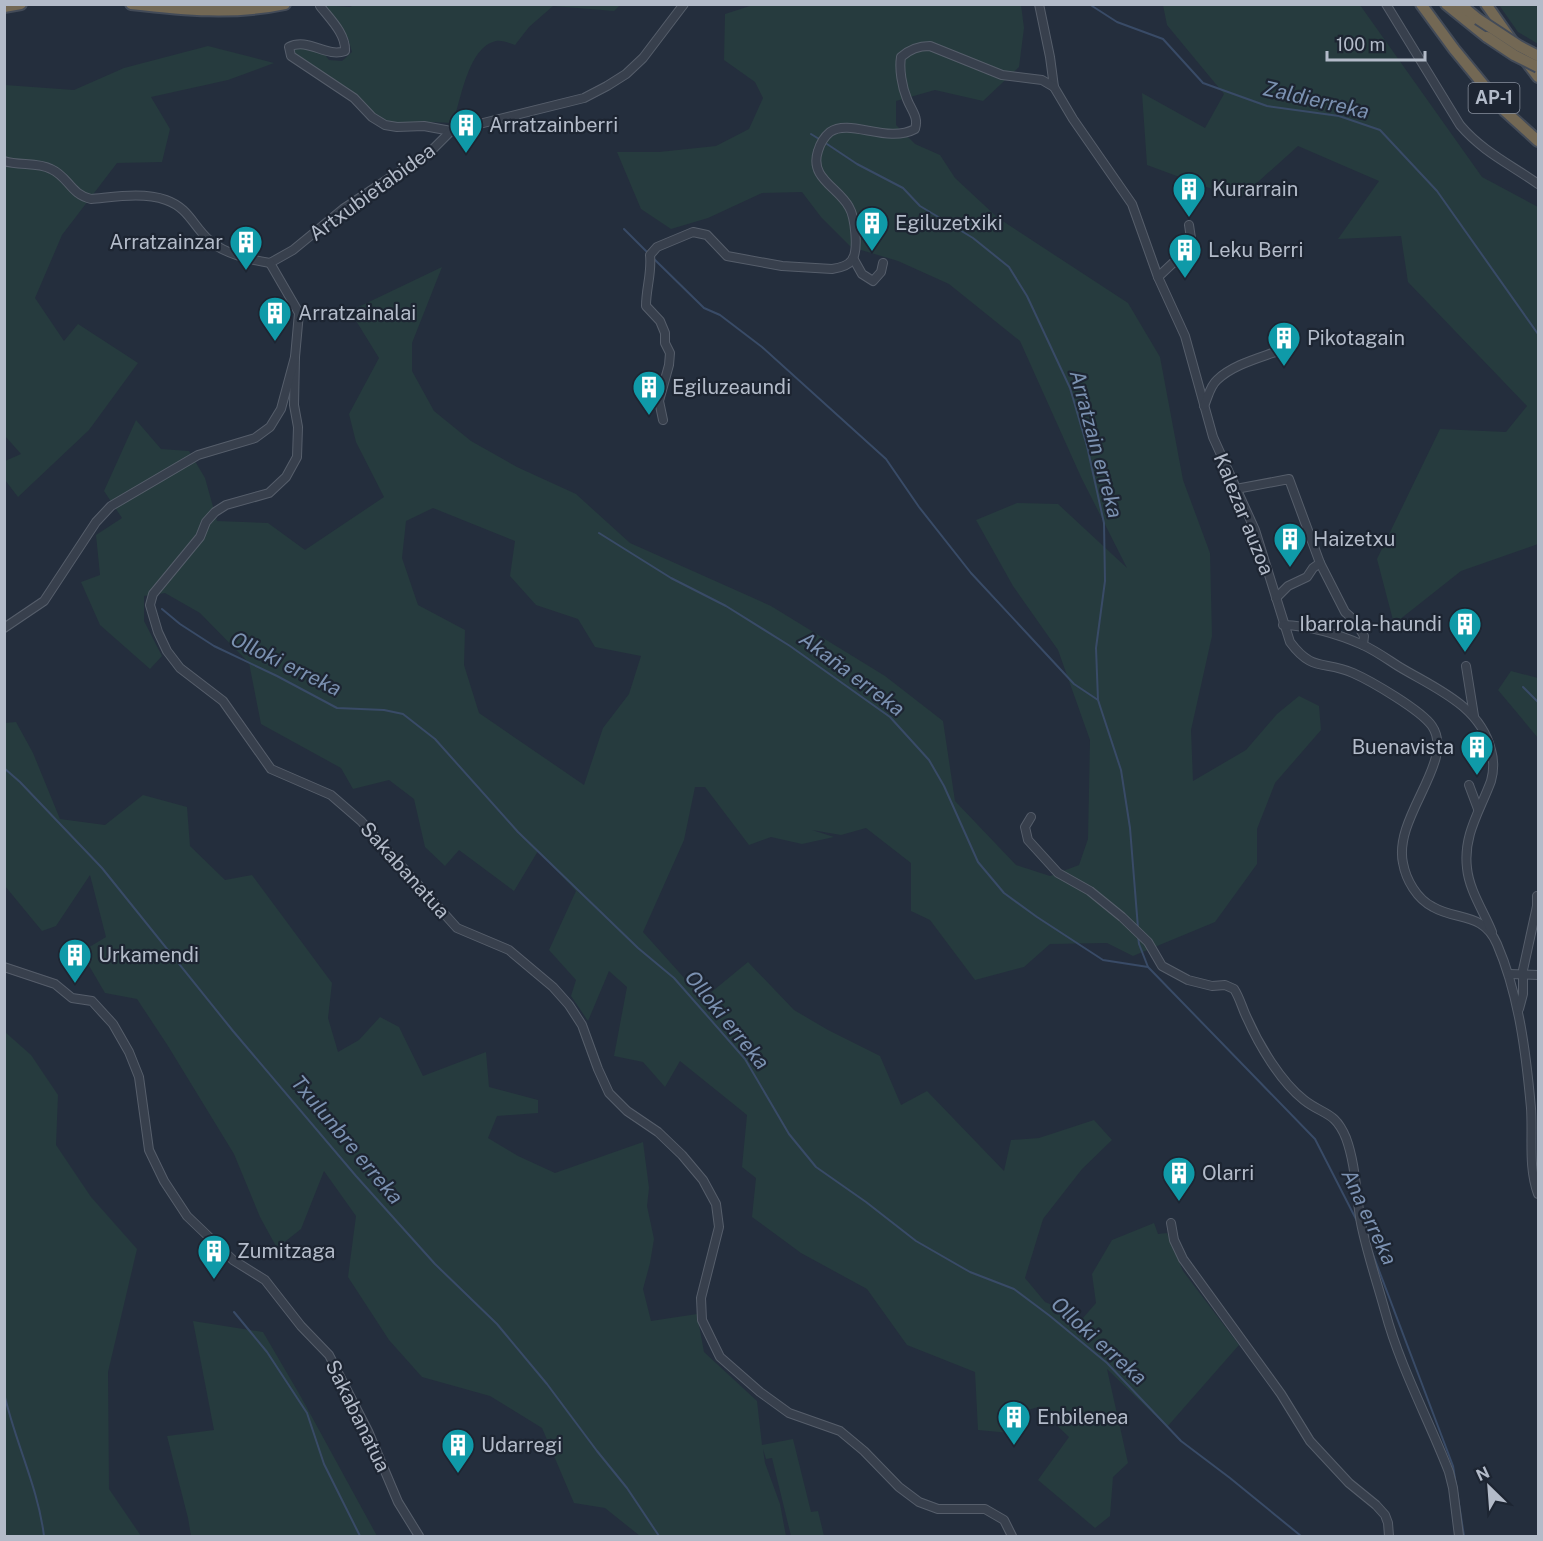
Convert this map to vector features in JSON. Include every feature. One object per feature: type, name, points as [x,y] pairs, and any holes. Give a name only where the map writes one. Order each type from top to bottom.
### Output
[{"type":"highway","points":[[4,8],[21,4]]},
{"type":"highway","points":[[131,4],[208,11],[247,10],[285,4]]},
{"type":"highway","name":"AP-1","points":[[1421,4],[1454,50],[1505,111],[1539,141]]},
{"type":"highway","points":[[1446,4],[1487,37],[1514,55],[1539,67]]},
{"type":"highway","points":[[1460,4],[1479,20],[1539,56]]},
{"type":"highway","name":"AP-1","points":[[1486,4],[1539,77]]},
{"type":"street","name":"Artxubietabidea","points":[[270,263],[293,250],[342,210],[426,156],[451,131],[584,98],[607,86],[626,74],[643,58],[684,4]]},
{"type":"street","name":"Kalezar auzoa","points":[[1039,4],[1054,87],[1073,119],[1132,204],[1158,277],[1185,336],[1213,437],[1255,530],[1286,634],[1294,648],[1312,663],[1353,673],[1410,707],[1431,724],[1436,735],[1438,752],[1406,825],[1402,849],[1406,874],[1428,904],[1438,910],[1476,921],[1496,941],[1509,974],[1518,1013],[1531,1106],[1531,1171],[1539,1194]]},
{"type":"street","points":[[1386,4],[1460,124],[1474,141],[1493,156],[1539,184]]},
{"type":"street","points":[[320,6],[342,36],[345,51],[338,53],[313,45],[297,43],[289,47],[291,56],[354,98],[372,117],[385,125],[424,126],[451,131]]},
{"type":"street","points":[[663,420],[659,401],[670,353],[660,321],[646,306],[646,288],[651,270],[652,253],[657,247],[693,232],[707,236],[727,256],[752,262],[832,269],[852,262],[856,253],[854,215],[848,204],[820,175],[815,165],[822,141],[831,131],[845,127],[886,135],[904,135],[915,129],[917,123],[906,99],[900,64],[901,57],[908,50],[919,46],[930,46],[1002,75],[1042,80],[1054,87]]},
{"type":"street","points":[[4,161],[16,165],[47,167],[60,175],[74,192],[82,197],[92,199],[152,196],[168,201],[191,216],[210,241],[229,252],[270,263]]},
{"type":"street","points":[[1158,277],[1192,244],[1189,225]]},
{"type":"street","points":[[853,258],[862,274],[873,281],[881,272],[883,263]]},
{"type":"street","name":"Sakabanatua","points":[[270,263],[299,313],[294,405],[298,427],[297,457],[286,477],[269,493],[226,505],[215,512],[206,522],[200,537],[153,594],[150,605],[158,632],[167,651],[180,668],[223,701],[271,769],[331,795],[361,821],[458,928],[509,950],[553,987],[569,1005],[582,1024],[609,1093],[627,1111],[658,1131],[682,1155],[703,1180],[716,1204],[718,1227],[701,1298],[702,1320],[720,1357],[760,1392],[789,1413],[840,1431],[864,1451],[899,1487],[919,1502],[938,1509],[985,1509],[1004,1520],[1012,1536]]},
{"type":"street","points":[[1204,406],[1218,378],[1278,351],[1286,350],[1288,353]]},
{"type":"street","name":"Sakabanatua","points":[[4,628],[44,601],[96,522],[111,506],[198,455],[255,438],[270,427],[280,409],[295,357]]},
{"type":"street","points":[[1236,489],[1289,479],[1320,563],[1345,612],[1355,621],[1364,636],[1364,645]]},
{"type":"street","points":[[1276,598],[1288,586],[1306,577],[1313,567],[1320,563]]},
{"type":"street","points":[[1283,625],[1310,627],[1347,637],[1364,645],[1400,668],[1421,678],[1459,703],[1474,716],[1489,740],[1494,765],[1491,779],[1469,832],[1466,852],[1467,869],[1468,879],[1496,941]]},
{"type":"street","points":[[1466,666],[1474,716]]},
{"type":"street","points":[[1469,785],[1478,809]]},
{"type":"street","points":[[1031,817],[1025,827],[1028,840],[1058,873],[1090,891],[1148,942],[1162,966],[1188,980],[1212,986],[1226,985],[1234,989],[1255,1035],[1291,1087],[1303,1099],[1326,1112],[1339,1124],[1351,1159],[1361,1225],[1394,1341],[1449,1472],[1459,1536]]},
{"type":"street","points":[[1518,1013],[1523,994],[1523,974],[1537,896]]},
{"type":"street","name":"Sakabanatua","points":[[4,967],[55,984],[72,998],[92,1001],[113,1024],[129,1052],[139,1077],[150,1150],[164,1181],[187,1216],[233,1260],[264,1280],[301,1326],[329,1355],[368,1431],[398,1502],[419,1536]]},
{"type":"street","points":[[1509,974],[1539,975]]},
{"type":"street","points":[[1171,1223],[1174,1239],[1197,1279],[1281,1394],[1310,1441],[1349,1483],[1385,1515],[1389,1536]]},
{"type":"green space","points":[[356,4],[620,5],[614,11],[553,6],[529,27],[515,45],[496,41],[486,45],[479,53],[467,76],[453,123],[390,123],[378,117],[351,90],[295,55],[293,49],[297,46],[323,52],[329,60],[342,61],[352,52],[348,38],[324,5],[350,7]]},
{"type":"green space","points":[[756,4],[1021,5],[1024,28],[1019,67],[983,101],[935,90],[896,101],[896,125],[915,144],[940,155],[955,178],[998,218],[1128,303],[1160,357],[1183,480],[1210,553],[1212,636],[1191,730],[1193,781],[1246,750],[1277,714],[1299,696],[1319,706],[1321,730],[1275,783],[1257,829],[1257,864],[1215,922],[1133,956],[1107,943],[1050,944],[1024,967],[975,980],[930,920],[911,911],[911,863],[866,828],[841,835],[812,830],[834,837],[802,844],[771,837],[749,845],[705,787],[695,787],[684,840],[643,932],[703,999],[748,962],[794,1010],[880,1056],[901,1105],[927,1091],[1004,1171],[1011,1140],[1039,1138],[1094,1120],[1112,1140],[1082,1169],[1043,1219],[1025,1278],[1045,1302],[1083,1318],[1096,1303],[1092,1274],[1112,1240],[1154,1223],[1158,1234],[1167,1233],[1183,1271],[1239,1345],[1167,1427],[1107,1369],[1128,1463],[1113,1477],[1110,1516],[1095,1528],[1038,1480],[1069,1437],[1038,1407],[1008,1416],[1010,1433],[978,1430],[975,1372],[907,1345],[867,1289],[801,1253],[752,1217],[756,1178],[742,1167],[747,1115],[680,1061],[665,1087],[643,1062],[614,1056],[627,987],[609,971],[588,1021],[571,996],[576,980],[549,950],[576,891],[538,851],[514,891],[459,850],[445,866],[425,847],[414,799],[389,780],[353,789],[341,768],[261,724],[249,663],[200,613],[165,593],[144,596],[144,621],[162,656],[150,669],[100,625],[81,582],[100,575],[96,535],[122,518],[104,491],[136,420],[161,449],[189,451],[205,478],[217,521],[268,523],[305,550],[384,497],[356,442],[349,414],[379,358],[350,311],[442,267],[412,343],[412,371],[434,411],[471,441],[517,467],[576,494],[630,543],[771,606],[885,676],[943,721],[955,801],[1016,865],[1050,876],[1079,865],[1088,839],[1090,740],[1058,650],[1013,586],[976,520],[1017,503],[1058,504],[1127,568],[1081,477],[1020,341],[949,284],[898,261],[851,247],[821,217],[802,192],[762,193],[708,218],[671,229],[641,209],[617,152],[659,152],[716,146],[749,129],[763,98],[755,82],[724,60],[725,14]],"holes":[[[433,508],[515,541],[510,576],[536,605],[578,619],[595,647],[641,656],[629,694],[603,728],[584,785],[479,713],[464,665],[465,630],[418,605],[402,558],[406,521]]]},
{"type":"green space","points":[[1163,5],[1360,5],[1482,177],[1538,207],[1538,544],[1461,571],[1394,624],[1377,559],[1440,429],[1506,432],[1527,406],[1408,282],[1401,236],[1338,239],[1379,181],[1298,146],[1239,199],[1147,165],[1142,93],[1205,128],[1224,94],[1167,25]]},
{"type":"green space","points":[[1499,5],[1538,5],[1538,44],[1518,32]]},
{"type":"green space","points":[[208,46],[274,63],[228,80],[151,97],[170,129],[162,162],[117,163],[62,235],[35,298],[64,341],[78,324],[138,363],[89,430],[18,497],[5,480],[5,461],[21,454],[5,436],[5,85],[74,90],[124,68]]},
{"type":"green space","points":[[1511,671],[1538,678],[1538,738],[1498,690]]},
{"type":"green space","points":[[16,722],[33,753],[60,819],[105,825],[143,795],[187,807],[190,846],[225,880],[252,875],[332,983],[328,1018],[338,1052],[359,1040],[380,1017],[399,1027],[423,1076],[486,1052],[489,1087],[538,1100],[538,1113],[497,1116],[488,1138],[518,1156],[555,1173],[643,1142],[649,1188],[647,1206],[654,1239],[643,1289],[651,1321],[697,1314],[704,1352],[757,1401],[762,1445],[793,1439],[811,1512],[818,1511],[824,1536],[791,1536],[772,1458],[766,1459],[763,1449],[765,1463],[780,1504],[786,1536],[640,1536],[605,1508],[574,1503],[542,1428],[490,1396],[422,1377],[389,1340],[348,1277],[356,1216],[324,1171],[301,1229],[277,1248],[260,1217],[234,1154],[137,999],[105,993],[81,952],[106,937],[90,875],[56,926],[42,931],[5,886],[5,723]]},
{"type":"green space","points":[[5,1032],[31,1055],[58,1095],[56,1145],[91,1197],[137,1249],[108,1372],[109,1489],[141,1536],[5,1536]]},
{"type":"green space","points":[[193,1321],[263,1332],[377,1536],[191,1536],[167,1436],[214,1430]]},
{"type":"waterway","name":"Zaldierreka","points":[[1089,4],[1117,22],[1163,39],[1203,83],[1267,106],[1339,116],[1380,130],[1437,191],[1538,334]]},
{"type":"waterway","name":"Arratzain erreka","points":[[811,134],[819,139]]},
{"type":"waterway","name":"Arratzain erreka","points":[[824,142],[857,164],[903,188],[920,206],[973,238],[1009,267],[1027,296],[1070,388],[1087,446],[1104,523],[1105,581],[1096,648],[1098,700],[1121,770],[1130,828],[1138,928]]},
{"type":"waterway","name":"Arratzain erreka","points":[[624,229],[648,253]]},
{"type":"waterway","name":"Arratzain erreka","points":[[652,257],[704,308],[720,315],[762,347],[886,459],[919,507],[971,573],[1074,684],[1098,700]]},
{"type":"waterway","name":"Akaña erreka","points":[[599,533],[671,578],[726,606],[790,646],[890,717],[929,760],[944,786],[978,862],[1004,893],[1103,960],[1148,967]]},
{"type":"waterway","name":"Olloki erreka","points":[[162,609],[214,646],[337,708],[384,710],[403,714],[435,739],[518,832],[638,948],[674,978],[745,1059],[789,1134],[816,1167],[916,1241],[970,1272],[1014,1289],[1050,1316],[1107,1363],[1181,1441],[1301,1536]]},
{"type":"waterway","points":[[1523,687],[1538,702]]},
{"type":"waterway","name":"Txulunbre erreka","points":[[4,768],[102,868],[233,1031],[356,1176],[435,1264],[497,1324],[547,1384],[627,1488],[659,1536]]},
{"type":"waterway","name":"Ana erreka","points":[[1138,936],[1148,967],[1315,1139],[1358,1223]]},
{"type":"waterway","name":"Ana erreka","points":[[1372,1252],[1453,1466],[1464,1536]]},
{"type":"waterway","points":[[234,1312],[267,1352],[307,1413],[324,1464],[360,1536]]},
{"type":"waterway","points":[[4,1393],[32,1482],[44,1536]]},
{"type":"place","name":"Arratzainberri","points":[[466,154]]},
{"type":"place","name":"Kurarrain","points":[[1189,218]]},
{"type":"place","name":"Egiluzetxiki","points":[[872,252]]},
{"type":"place","name":"Arratzainzar","points":[[246,271]]},
{"type":"place","name":"Leku Berri","points":[[1185,279]]},
{"type":"place","name":"Arratzainalai","points":[[275,342]]},
{"type":"place","name":"Pikotagain","points":[[1284,367]]},
{"type":"place","name":"Egiluzeaundi","points":[[649,416]]},
{"type":"place","name":"Haizetxu","points":[[1290,568]]},
{"type":"place","name":"Ibarrola-haundi","points":[[1465,653]]},
{"type":"place","name":"Buenavista","points":[[1477,776]]},
{"type":"place","name":"Urkamendi","points":[[75,984]]},
{"type":"place","name":"Olarri","points":[[1179,1202]]},
{"type":"place","name":"Zumitzaga","points":[[214,1280]]},
{"type":"place","name":"Enbilenea","points":[[1014,1446]]},
{"type":"place","name":"Udarregi","points":[[458,1474]]}]
